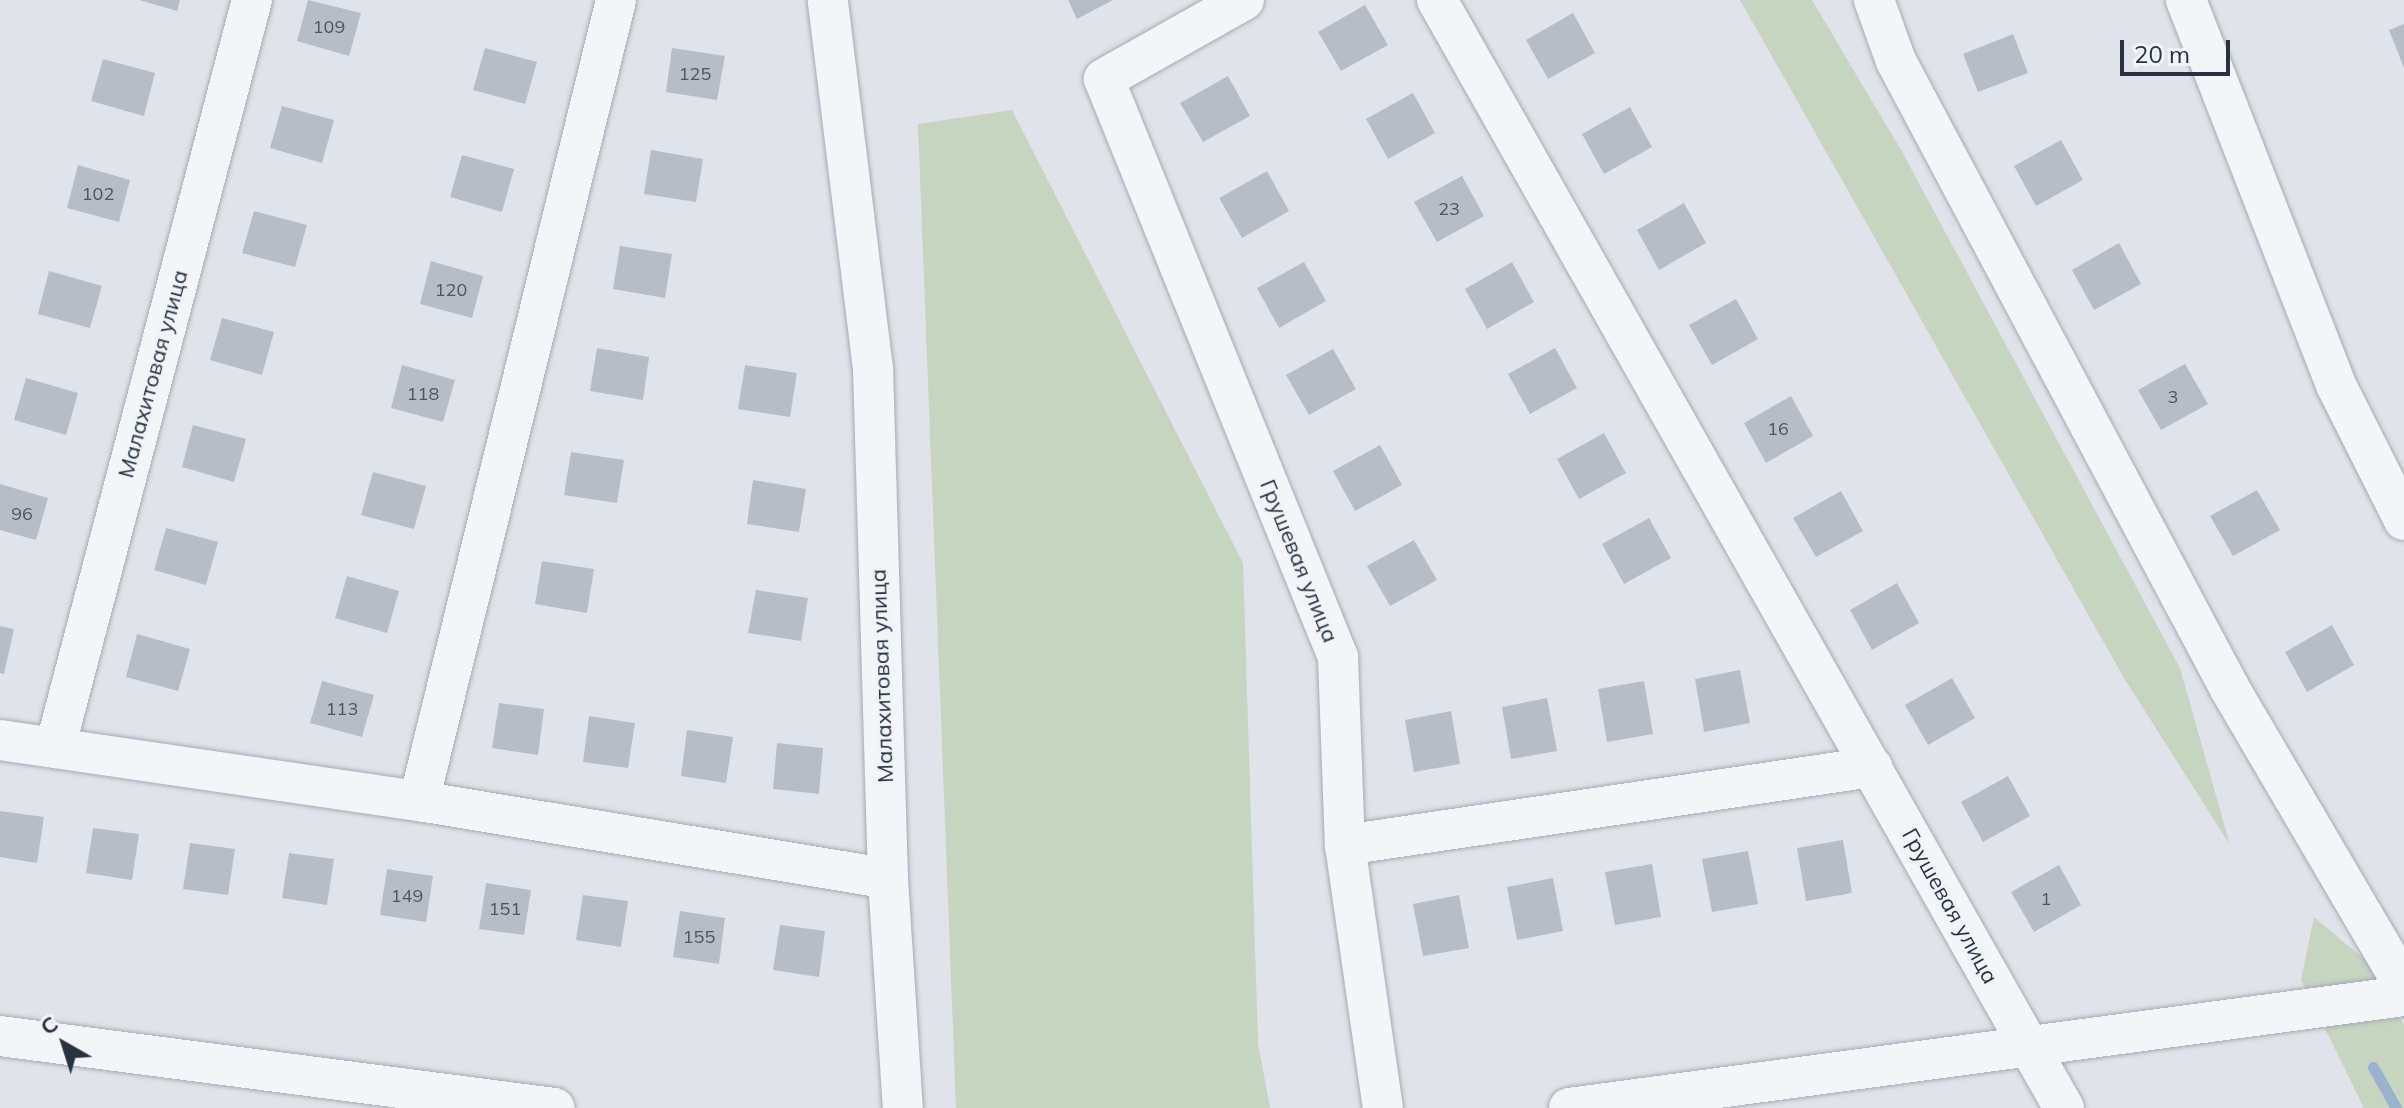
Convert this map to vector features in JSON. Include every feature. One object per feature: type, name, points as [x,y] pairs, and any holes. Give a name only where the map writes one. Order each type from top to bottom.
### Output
[{"type":"street","name":"Малахитовая улица","points":[[55,748],[252,0]]},
{"type":"street","points":[[419,801],[616,0]]},
{"type":"street","name":"Малахитовая улица","points":[[828,0],[873,369],[888,879],[903,1108]]},
{"type":"street","name":"Грушевая улица","points":[[1244,0],[1104,79],[1338,657],[1345,845]]},
{"type":"street","name":"Грушевая улица","points":[[1437,0],[2064,1108]]},
{"type":"street","points":[[1874,0],[1896,61],[2230,689],[2404,985]]},
{"type":"street","points":[[2186,0],[2336,385],[2404,520]]},
{"type":"street","points":[[0,740],[419,801],[888,879]]},
{"type":"street","points":[[1383,1108],[1345,845],[1872,767]]},
{"type":"street","points":[[1569,1108],[2404,996]]},
{"type":"street","points":[[0,1036],[554,1108]]},
{"type":"green space","points":[[1740,0],[1812,0],[1901,150],[2180,668],[2230,845],[2124,678]]},
{"type":"green space","points":[[1012,110],[1243,563],[1258,1043],[1270,1108],[956,1108],[918,124]]},
{"type":"green space","points":[[2314,917],[2371,965],[2404,1025],[2404,1108],[2364,1108],[2301,980]]},
{"type":"building","points":[[139,0],[180,0],[177,11]]},
{"type":"building","points":[[308,0],[361,13],[349,56],[297,41]]},
{"type":"building","points":[[1068,0],[1113,0],[1077,19]]},
{"type":"building","points":[[1365,5],[1388,45],[1341,71],[1318,32]]},
{"type":"building","points":[[1573,13],[1595,53],[1548,79],[1526,40]]},
{"type":"building","points":[[2404,24],[2404,68],[2389,30]]},
{"type":"building","points":[[2013,34],[2028,73],[1978,92],[1963,54]]},
{"type":"building","points":[[485,48],[537,62],[525,104],[473,90]]},
{"type":"building","points":[[672,48],[725,56],[717,100],[666,92]]},
{"type":"building","points":[[103,59],[155,73],[144,116],[91,101]]},
{"type":"building","points":[[1228,76],[1250,116],[1203,142],[1180,103]]},
{"type":"building","points":[[1413,93],[1435,133],[1388,159],[1366,119]]},
{"type":"building","points":[[282,106],[334,120],[322,163],[270,148]]},
{"type":"building","points":[[1630,107],[1652,147],[1604,174],[1582,134]]},
{"type":"building","points":[[2061,140],[2083,180],[2036,206],[2014,166]]},
{"type":"building","points":[[651,150],[703,159],[696,202],[644,194]]},
{"type":"building","points":[[462,155],[514,169],[502,212],[450,197]]},
{"type":"building","points":[[78,165],[130,180],[119,222],[67,208]]},
{"type":"building","points":[[1267,171],[1289,211],[1242,238],[1219,198]]},
{"type":"building","points":[[1462,176],[1484,216],[1437,242],[1414,202]]},
{"type":"building","points":[[1684,203],[1706,243],[1659,270],[1637,230]]},
{"type":"building","points":[[254,211],[307,225],[295,267],[242,253]]},
{"type":"building","points":[[2119,243],[2141,284],[2094,310],[2072,270]]},
{"type":"building","points":[[620,246],[672,254],[665,298],[613,289]]},
{"type":"building","points":[[431,261],[483,276],[472,318],[420,304]]},
{"type":"building","points":[[1304,262],[1326,301],[1279,328],[1257,288]]},
{"type":"building","points":[[1512,262],[1534,302],[1487,329],[1465,289]]},
{"type":"building","points":[[49,271],[102,286],[90,328],[38,314]]},
{"type":"building","points":[[1736,299],[1758,339],[1712,365],[1689,325]]},
{"type":"building","points":[[222,318],[274,332],[262,375],[210,360]]},
{"type":"building","points":[[597,348],[649,357],[643,400],[590,391]]},
{"type":"building","points":[[1555,348],[1577,388],[1530,414],[1508,374]]},
{"type":"building","points":[[1333,349],[1356,389],[1309,415],[1286,375]]},
{"type":"building","points":[[2185,364],[2208,404],[2161,430],[2138,390]]},
{"type":"building","points":[[402,365],[455,380],[443,422],[391,408]]},
{"type":"building","points":[[745,365],[797,373],[790,417],[738,409]]},
{"type":"building","points":[[26,378],[78,393],[66,435],[14,420]]},
{"type":"building","points":[[1791,396],[1813,436],[1766,463],[1744,423]]},
{"type":"building","points":[[193,425],[246,439],[234,482],[182,467]]},
{"type":"building","points":[[1604,433],[1626,473],[1579,499],[1557,459]]},
{"type":"building","points":[[1380,445],[1402,485],[1355,511],[1333,471]]},
{"type":"building","points":[[571,452],[624,460],[617,503],[564,495]]},
{"type":"building","points":[[373,472],[426,486],[414,529],[361,515]]},
{"type":"building","points":[[753,480],[806,489],[799,532],[747,524]]},
{"type":"building","points":[[0,484],[48,498],[36,540],[0,530]]},
{"type":"building","points":[[2257,490],[2280,530],[2233,556],[2210,516]]},
{"type":"building","points":[[1841,491],[1863,531],[1816,557],[1793,518]]},
{"type":"building","points":[[1649,518],[1671,558],[1624,584],[1602,544]]},
{"type":"building","points":[[166,528],[218,542],[206,585],[154,570]]},
{"type":"building","points":[[1414,540],[1437,580],[1390,606],[1367,566]]},
{"type":"building","points":[[542,561],[594,569],[587,613],[535,604]]},
{"type":"building","points":[[347,576],[399,591],[387,633],[335,618]]},
{"type":"building","points":[[1897,583],[1919,623],[1872,650],[1850,610]]},
{"type":"building","points":[[756,590],[808,598],[801,641],[748,633]]},
{"type":"building","points":[[2332,625],[2354,665],[2307,692],[2285,652]]},
{"type":"building","points":[[0,626],[14,629],[4,674],[0,673]]},
{"type":"building","points":[[137,634],[190,649],[178,691],[126,677]]},
{"type":"building","points":[[1740,670],[1750,723],[1704,732],[1695,679]]},
{"type":"building","points":[[1952,678],[1975,718],[1928,745],[1905,705]]},
{"type":"building","points":[[322,681],[374,695],[362,737],[310,723]]},
{"type":"building","points":[[1644,681],[1653,734],[1607,742],[1598,689]]},
{"type":"building","points":[[1547,698],[1557,751],[1511,759],[1502,707]]},
{"type":"building","points":[[499,703],[544,709],[538,755],[492,748]]},
{"type":"building","points":[[1451,711],[1460,764],[1414,772],[1405,720]]},
{"type":"building","points":[[589,716],[635,723],[628,768],[583,762]]},
{"type":"building","points":[[687,730],[733,737],[726,783],[681,776]]},
{"type":"building","points":[[777,743],[823,748],[819,794],[773,789]]},
{"type":"building","points":[[2008,776],[2030,816],[1983,842],[1961,802]]},
{"type":"building","points":[[0,811],[44,817],[37,863],[0,857]]},
{"type":"building","points":[[93,828],[139,834],[132,880],[86,873]]},
{"type":"building","points":[[1843,840],[1852,893],[1806,901],[1797,848]]},
{"type":"building","points":[[190,843],[235,849],[228,895],[183,889]]},
{"type":"building","points":[[1748,851],[1758,904],[1712,912],[1702,859]]},
{"type":"building","points":[[289,853],[334,859],[327,905],[282,898]]},
{"type":"building","points":[[1652,864],[1661,917],[1615,925],[1605,872]]},
{"type":"building","points":[[2059,865],[2081,905],[2034,932],[2011,892]]},
{"type":"building","points":[[387,869],[433,876],[426,922],[380,915]]},
{"type":"building","points":[[1553,878],[1563,931],[1517,940],[1507,887]]},
{"type":"building","points":[[486,883],[531,890],[524,935],[479,929]]},
{"type":"building","points":[[583,895],[628,901],[621,947],[576,940]]},
{"type":"building","points":[[1459,895],[1469,948],[1423,956],[1413,904]]},
{"type":"building","points":[[680,911],[725,918],[719,964],[673,957]]},
{"type":"building","points":[[780,925],[825,931],[819,977],[773,970]]},
{"type":"waterway","points":[[2373,1067],[2396,1108]]}]
